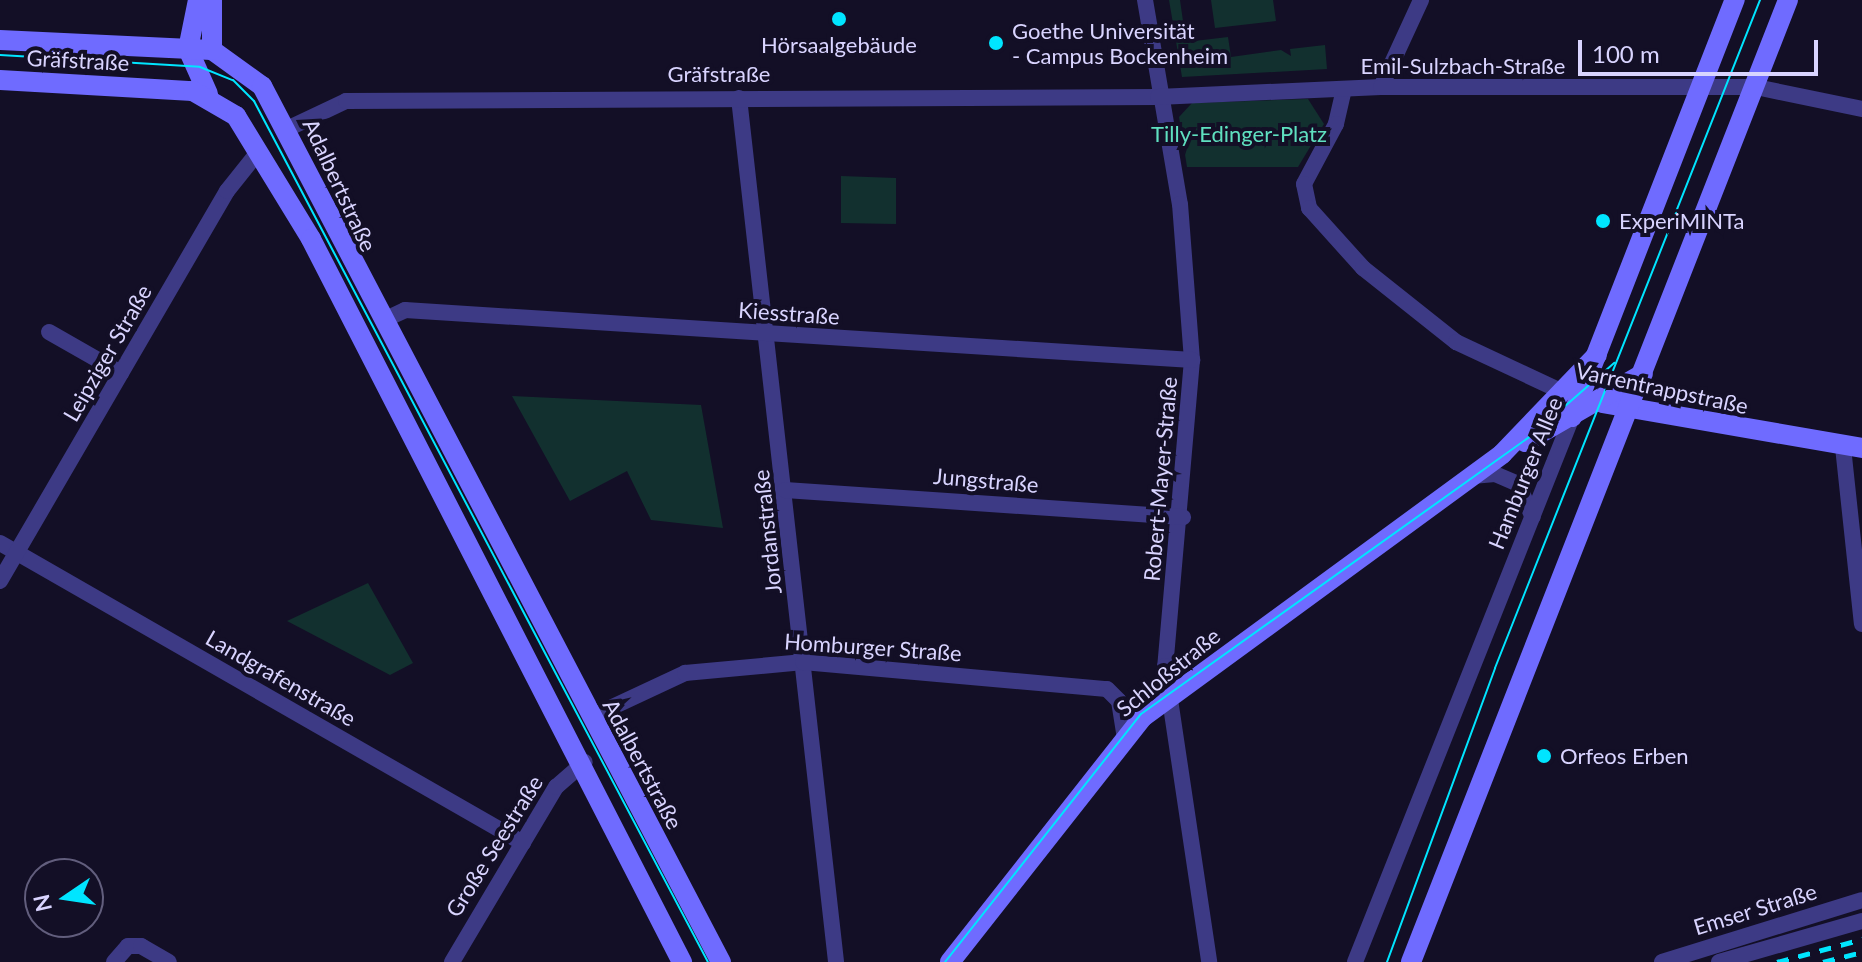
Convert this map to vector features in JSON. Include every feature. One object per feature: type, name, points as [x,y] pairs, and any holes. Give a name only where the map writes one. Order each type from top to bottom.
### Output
[{"type":"street","points":[[198,0],[188,49],[196,71],[208,94],[229,108],[258,152],[379,370],[499,604],[585,762],[682,962]]},
{"type":"street","points":[[196,71],[212,50],[212,0]]},
{"type":"street","name":"Robert-Mayer-Straße","points":[[1145,0],[1158,97],[1180,204],[1192,360],[1183,517],[1165,640],[1209,962]]},
{"type":"street","points":[[1381,87],[1421,0]]},
{"type":"street","points":[[1701,87],[1735,0]]},
{"type":"street","points":[[1411,962],[1629,408],[1649,369],[1788,0]]},
{"type":"street","name":"Gräfstraße","points":[[0,40],[212,50]]},
{"type":"street","name":"Adalbertstraße","points":[[212,50],[262,86],[287,129],[320,208],[386,319],[521,589],[721,962]]},
{"type":"street","name":"Gräfstraße","points":[[153,88],[196,71]]},
{"type":"street","name":"Gräfstraße","points":[[0,80],[208,94]]},
{"type":"street","name":"Emil-Sulzbach-Straße","points":[[1158,97],[1381,87],[1756,87],[1862,109]]},
{"type":"street","name":"Schloßstraße","points":[[950,962],[1125,738],[1171,695],[1502,454],[1574,396],[1597,355],[1701,87]]},
{"type":"street","name":"Varrentrappstraße","points":[[1344,89],[1341,111],[1304,184],[1309,208],[1363,268],[1456,342],[1574,396],[1852,448]]},
{"type":"street","name":"Gräfstraße","points":[[287,129],[346,101],[1158,97]]},
{"type":"street","name":"Jordanstraße","points":[[739,98],[768,334],[836,962]]},
{"type":"street","name":"Leipziger Straße","points":[[0,581],[227,191],[258,152]]},
{"type":"street","name":"Kiesstraße","points":[[386,319],[405,310],[1192,360]]},
{"type":"street","points":[[49,332],[121,373]]},
{"type":"street","points":[[379,370],[388,353],[405,358]]},
{"type":"street","name":"Schloßstraße","points":[[1502,454],[1602,403],[1649,369]]},
{"type":"street","name":"Hamburger Allee","points":[[1355,962],[1572,417],[1574,396]]},
{"type":"street","points":[[1852,448],[1862,624]]},
{"type":"street","points":[[1472,476],[1495,474],[1518,484],[1533,517]]},
{"type":"street","name":"Jungstraße","points":[[785,490],[1183,517]]},
{"type":"street","name":"Landgrafenstraße","points":[[0,543],[523,843]]},
{"type":"street","points":[[499,604],[519,602],[521,589]]},
{"type":"street","name":"Homburger Straße","points":[[594,722],[685,673],[803,662],[1107,689],[1119,701],[1125,738]]},
{"type":"street","name":"Große Seestraße","points":[[452,962],[556,787],[585,762],[594,722]]},
{"type":"street","points":[[585,762],[616,762]]},
{"type":"street","name":"Emser Straße","points":[[1662,962],[1862,900]]},
{"type":"street","points":[[1719,962],[1854,923]]},
{"type":"street","points":[[114,962],[128,946],[141,946],[169,962]]},
{"type":"green space","points":[[1169,0],[1180,0],[1186,42],[1228,37],[1231,57],[1281,50],[1291,56],[1290,49],[1325,45],[1327,69],[1182,77]]},
{"type":"green space","points":[[1211,0],[1273,0],[1276,21],[1215,28]]},
{"type":"green space","name":"Tilly-Edinger-Platz","points":[[1308,99],[1324,124],[1298,167],[1187,167],[1179,117],[1192,103]]},
{"type":"green space","points":[[841,176],[896,178],[896,224],[841,223]]},
{"type":"green space","points":[[512,396],[701,405],[723,528],[651,520],[627,471],[570,501]]},
{"type":"green space","points":[[368,583],[413,663],[390,675],[287,621]]},
{"type":"tram line","points":[[1387,962],[1495,668],[1760,0]]},
{"type":"tram line","points":[[0,55],[200,67],[233,80],[254,101],[708,962]]},
{"type":"tram line","points":[[945,962],[1141,714],[1531,436],[1614,363]]},
{"type":"railway","points":[[1777,962],[1862,939]]},
{"type":"railway","points":[[1823,962],[1862,952]]},
{"type":"place","name":"Hörsaalgebäude","points":[[839,19]]},
{"type":"place","name":"Goethe Universität - Campus Bockenheim","points":[[996,43]]},
{"type":"place","name":"ExperiMINTa","points":[[1603,221]]},
{"type":"place","name":"Orfeos Erben","points":[[1544,756]]}]
